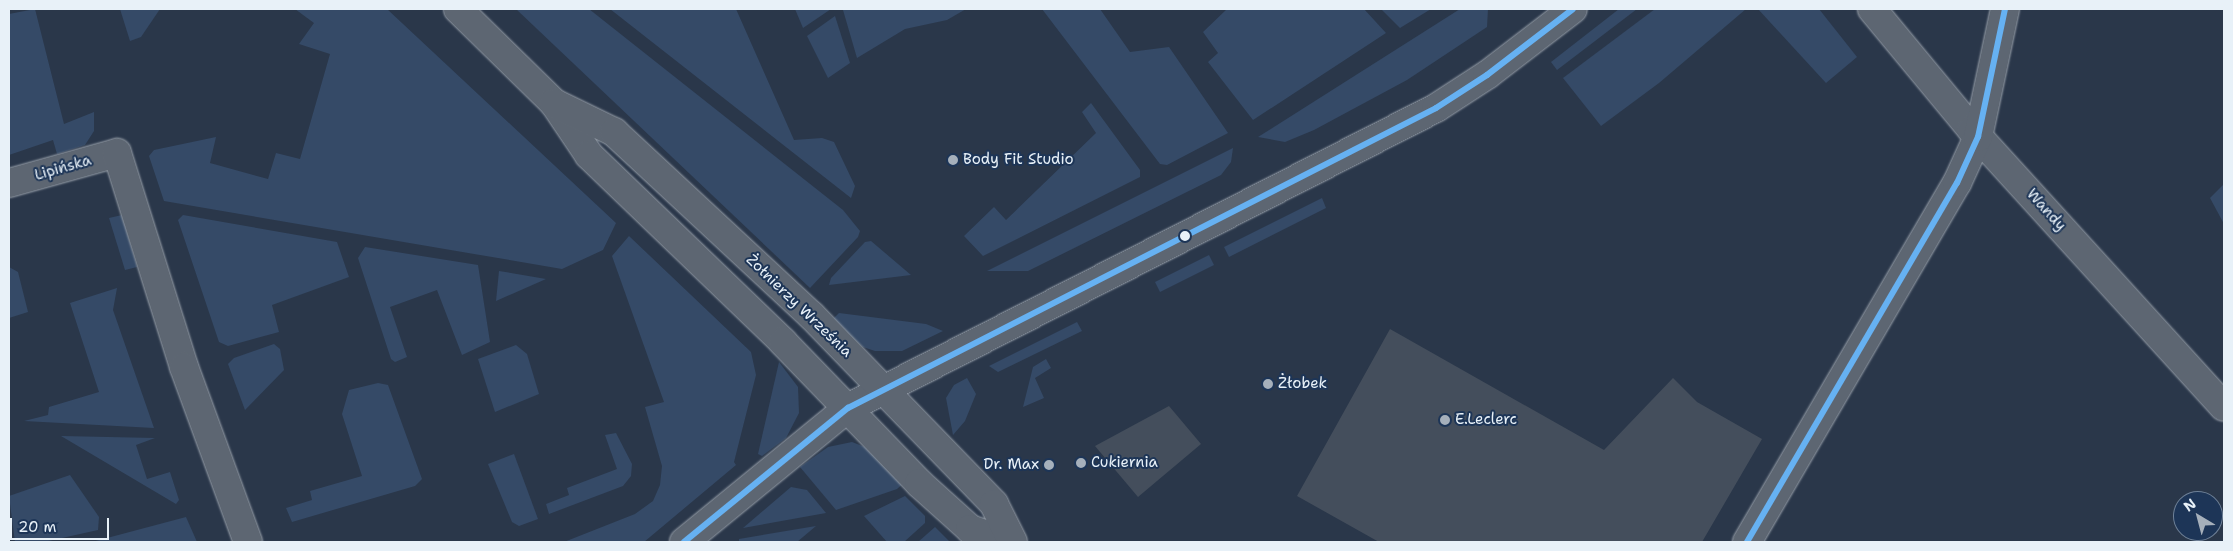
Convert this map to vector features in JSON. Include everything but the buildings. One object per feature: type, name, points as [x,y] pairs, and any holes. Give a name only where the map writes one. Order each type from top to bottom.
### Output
[{"type":"street","name":"Żołnierzy Września","points":[[458,9],[554,103],[589,155],[848,408],[919,483],[970,529],[1007,542]]},
{"type":"street","points":[[684,542],[848,408],[1428,112],[1487,75],[1573,9]]},
{"type":"street","name":"Wandy","points":[[1872,9],[1978,137],[2224,407]]},
{"type":"street","points":[[1746,542],[1957,183],[1978,137],[2004,9]]},
{"type":"street","name":"Żołnierzy Września","points":[[554,103],[614,132],[811,315],[994,504],[1013,542]]},
{"type":"street","name":"Lipińska","points":[[9,183],[117,153],[184,367],[248,542]]},
{"type":"shaded area","points":[[35,9],[64,124],[94,112],[94,131],[85,145],[57,154],[53,140],[9,155],[9,14]]},
{"type":"shaded area","points":[[120,9],[160,9],[141,37],[130,41]]},
{"type":"shaded area","points":[[295,9],[387,9],[616,223],[603,250],[562,269],[164,201],[149,156],[154,150],[216,137],[210,163],[268,179],[276,153],[300,159],[330,54],[299,44],[314,23]]},
{"type":"shaded area","points":[[516,9],[589,9],[843,210],[860,231],[858,237],[810,288]]},
{"type":"shaded area","points":[[610,9],[736,9],[794,140],[822,138],[834,142],[855,186],[851,198]]},
{"type":"shaded area","points":[[795,9],[831,9],[803,28]]},
{"type":"shaded area","points":[[966,9],[947,20],[905,29],[857,58],[843,10]]},
{"type":"shaded area","points":[[1042,9],[1100,9],[1130,52],[1169,47],[1228,133],[1167,165],[1160,164]]},
{"type":"shaded area","points":[[1227,9],[1364,9],[1386,33],[1253,120],[1208,62],[1218,53],[1203,32]]},
{"type":"shaded area","points":[[1381,9],[1431,9],[1400,28]]},
{"type":"shaded area","points":[[1460,9],[1488,9],[1487,27],[1407,80],[1314,130],[1285,142],[1258,137]]},
{"type":"shaded area","points":[[1619,9],[1637,9],[1557,70],[1551,62]]},
{"type":"shaded area","points":[[1655,9],[1746,9],[1659,83],[1601,126],[1563,78]]},
{"type":"shaded area","points":[[1758,9],[1819,9],[1857,57],[1826,83]]},
{"type":"shaded area","points":[[835,16],[850,63],[828,78],[807,36]]},
{"type":"shaded area","points":[[1091,103],[1140,170],[1140,177],[983,256],[964,236],[994,207],[1006,220],[1096,133],[1082,112]]},
{"type":"shaded area","points":[[1233,148],[1231,162],[1221,175],[1028,271],[987,271]]},
{"type":"shaded area","points":[[2224,184],[2224,224],[2210,198]]},
{"type":"shaded area","points":[[1322,198],[1326,208],[1229,257],[1224,247]]},
{"type":"shaded area","points":[[122,215],[137,267],[125,270],[109,218]]},
{"type":"shaded area","points":[[183,215],[337,242],[349,277],[272,305],[279,332],[228,346],[219,342],[178,220]]},
{"type":"shaded area","points":[[629,236],[751,352],[756,375],[734,462],[736,465],[644,542],[564,542],[635,514],[653,501],[660,485],[662,466],[645,407],[664,402],[612,256]]},
{"type":"shaded area","points":[[871,241],[911,275],[829,285],[831,278],[865,242]]},
{"type":"shaded area","points":[[365,247],[478,265],[490,342],[462,355],[437,290],[390,307],[407,357],[395,362],[391,359],[358,258]]},
{"type":"shaded area","points":[[1209,255],[1214,265],[1160,292],[1155,282]]},
{"type":"shaded area","points":[[9,267],[18,272],[28,312],[9,318]]},
{"type":"shaded area","points":[[499,271],[546,279],[496,301]]},
{"type":"shaded area","points":[[117,288],[113,310],[154,428],[24,421],[48,415],[49,407],[99,392],[70,303]]},
{"type":"shaded area","points":[[839,313],[926,324],[943,331],[902,351],[875,351],[863,347],[832,320]]},
{"type":"shaded area","points":[[1077,322],[1082,331],[998,372],[989,366]]},
{"type":"shaded area","points":[[274,344],[280,349],[284,370],[245,410],[228,364],[234,358]]},
{"type":"shaded area","points":[[516,345],[527,354],[539,394],[495,412],[478,359]]},
{"type":"shaded area","points":[[1046,359],[1051,368],[1035,378],[1044,398],[1023,407],[1033,367]]},
{"type":"shaded area","points":[[779,362],[798,387],[799,413],[786,438],[762,456],[758,454]]},
{"type":"shaded area","points":[[967,378],[976,394],[965,421],[953,435],[946,398],[954,385]]},
{"type":"shaded area","points":[[378,383],[388,385],[422,479],[415,486],[292,522],[286,508],[312,500],[310,491],[362,476],[342,414],[349,390]]},
{"type":"shaded area","points":[[616,433],[632,464],[631,476],[623,486],[549,514],[546,504],[569,495],[567,488],[617,469],[605,435]]},
{"type":"shaded area","points":[[61,436],[155,438],[136,445],[147,479],[170,472],[179,500],[176,504]]},
{"type":"shaded area","points":[[852,442],[870,449],[907,480],[897,489],[836,510],[800,467],[828,447]]},
{"type":"shaded area","points":[[514,454],[538,519],[519,526],[512,522],[488,464]]},
{"type":"shaded area","points":[[70,475],[99,517],[98,530],[44,542],[15,542],[9,496]]},
{"type":"shaded area","points":[[791,487],[807,490],[826,513],[743,528]]},
{"type":"shaded area","points":[[905,496],[925,516],[925,523],[904,542],[887,542],[864,516]]},
{"type":"shaded area","points":[[186,517],[197,542],[92,542]]},
{"type":"shaded area","points":[[816,526],[797,542],[739,542],[739,539]]},
{"type":"shaded area","points":[[935,527],[950,542],[918,542]]},
{"type":"transit line","points":[[684,542],[848,408],[1436,108],[1487,75],[1573,9]]},
{"type":"transit line","points":[[1747,542],[1957,183],[1978,137],[2005,9]]},
{"type":"place","name":"Body Fit Studio","points":[[953,160]]},
{"type":"place","name":"Żłobek","points":[[1268,384]]},
{"type":"place","name":"E.Leclerc","points":[[1445,420]]},
{"type":"place","name":"Cukiernia","points":[[1081,463]]},
{"type":"place","name":"Dr. Max","points":[[1049,465]]}]
